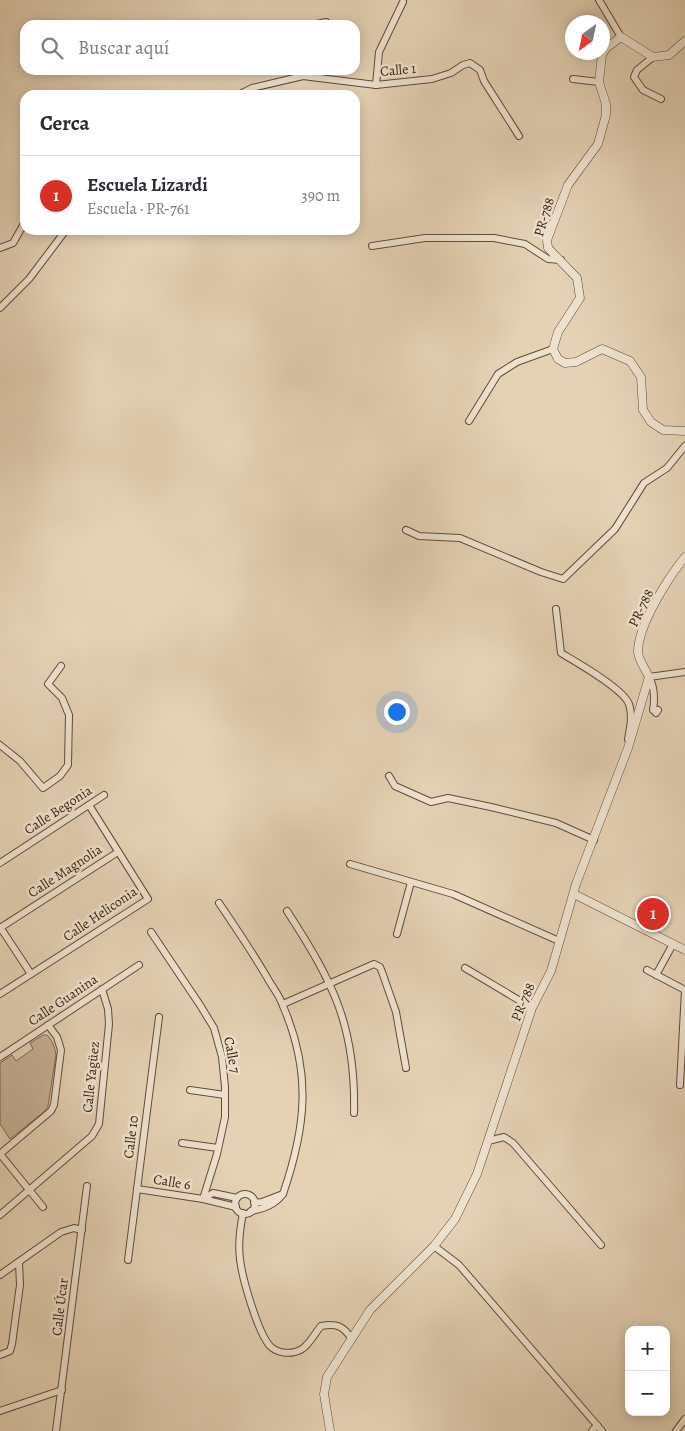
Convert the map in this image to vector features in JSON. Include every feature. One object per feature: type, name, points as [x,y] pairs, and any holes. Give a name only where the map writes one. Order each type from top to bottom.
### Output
[{"type":"street","points":[[599,0],[621,36],[653,57]]},
{"type":"street","points":[[376,85],[379,52],[403,2]]},
{"type":"street","name":"PR-788","points":[[553,348],[558,332],[580,298],[577,278],[548,248],[547,240],[568,184],[598,144],[606,116],[606,104],[599,82],[602,55],[606,48],[621,36]]},
{"type":"street","points":[[661,99],[643,90],[634,77],[638,70],[653,57],[669,55],[685,41]]},
{"type":"street","name":"Calle 1","points":[[316,75],[376,85],[432,79],[451,73],[470,63],[480,70],[484,81],[519,136]]},
{"type":"street","name":"Calle 1","points":[[248,90],[297,75]]},
{"type":"street","points":[[573,79],[599,82]]},
{"type":"street","points":[[0,248],[13,243],[20,231]]},
{"type":"street","points":[[0,308],[29,279],[62,235]]},
{"type":"street","points":[[372,246],[425,238],[494,238],[525,244],[548,259],[561,260]]},
{"type":"street","points":[[469,421],[498,374],[517,362],[553,348],[558,359],[566,363],[576,362],[602,349],[630,360],[641,377],[642,410],[651,422],[663,430],[685,431]]},
{"type":"street","points":[[406,530],[419,536],[460,538],[541,572],[563,579],[615,529],[644,483],[667,468],[685,446]]},
{"type":"street","name":"PR-788","points":[[330,1431],[324,1394],[327,1377],[370,1310],[434,1246],[455,1219],[477,1174],[532,1008],[551,971],[576,884],[628,748],[649,677],[638,653],[641,630],[672,573],[685,557]]},
{"type":"street","points":[[556,609],[560,653],[612,685],[629,703],[631,720],[627,743],[628,748]]},
{"type":"street","points":[[0,745],[20,761],[42,788],[60,776],[68,765],[69,715],[62,698],[48,684],[61,666]]},
{"type":"street","points":[[658,710],[656,713],[653,710],[655,699],[653,684],[649,677],[685,672]]},
{"type":"street","points":[[389,776],[395,786],[431,802],[448,798],[491,807],[556,823],[594,840]]},
{"type":"street","name":"Calle Begonia","points":[[0,863],[104,795]]},
{"type":"street","name":"Calle Heliconia","points":[[0,994],[148,898],[89,805]]},
{"type":"street","name":"Calle Magnolia","points":[[0,928],[118,852]]},
{"type":"street","points":[[350,864],[453,894],[559,941]]},
{"type":"street","points":[[397,934],[411,882]]},
{"type":"street","points":[[574,894],[685,950]]},
{"type":"street","points":[[219,902],[283,1004],[295,1039],[303,1080],[300,1138],[283,1194],[278,1201],[254,1202]]},
{"type":"street","points":[[287,911],[312,950],[330,983],[341,1010],[349,1038],[353,1063],[354,1113]]},
{"type":"street","points":[[0,928],[31,974]]},
{"type":"street","name":"Calle 7","points":[[151,932],[214,1028],[222,1057],[225,1117],[204,1199]]},
{"type":"street","points":[[656,975],[673,944]]},
{"type":"street","points":[[283,1004],[374,964],[380,967],[396,1012],[406,1068]]},
{"type":"street","name":"Calle Guanina","points":[[0,1057],[139,965]]},
{"type":"street","points":[[465,968],[532,1008]]},
{"type":"street","points":[[647,970],[685,990],[680,1085]]},
{"type":"street","name":"Calle Yagüez","points":[[0,1215],[96,1131],[99,1124],[109,1024],[108,1009],[102,989]]},
{"type":"street","name":"Calle 10","points":[[128,1260],[160,1016]]},
{"type":"street","points":[[43,1207],[0,1154],[51,1111],[54,1105],[61,1050],[57,1037],[48,1025]]},
{"type":"street","points":[[190,1090],[225,1095]]},
{"type":"street","points":[[488,1141],[504,1137],[513,1143],[601,1245]]},
{"type":"street","points":[[182,1143],[218,1148]]},
{"type":"street","name":"Calle Úcar","points":[[56,1431],[88,1186]]},
{"type":"street","name":"Calle 6","points":[[137,1189],[204,1199],[236,1207]]},
{"type":"street","name":"Calle 6","points":[[204,1199],[213,1193],[237,1198]]},
{"type":"street","points":[[243,1214],[236,1207],[237,1198],[242,1195],[249,1195],[254,1202]]},
{"type":"street","points":[[251,1211],[254,1202]]},
{"type":"street","points":[[243,1214],[262,1209],[271,1202]]},
{"type":"street","points":[[243,1214],[240,1230],[240,1259],[246,1285],[264,1337],[271,1347],[283,1353],[293,1352],[303,1348],[321,1326],[332,1324],[339,1325],[346,1330],[352,1339]]},
{"type":"street","points":[[0,1275],[61,1232],[74,1228],[82,1230]]},
{"type":"street","points":[[434,1246],[459,1265],[602,1431]]},
{"type":"street","points":[[0,1355],[10,1351],[12,1344],[20,1285],[19,1262]]},
{"type":"street","points":[[0,1411],[62,1390]]},
{"type":"street","points":[[676,1431],[685,1420]]},
{"type":"street","points":[[592,1431],[597,1425]]},
{"type":"shaded area","points":[[43,1035],[47,1035],[50,1039],[56,1055],[48,1106],[45,1111],[10,1139],[0,1124],[0,1063],[12,1055],[16,1061],[33,1049],[30,1043]]},
{"type":"place","name":"Escuela Lizardi","points":[[653,914]]}]
